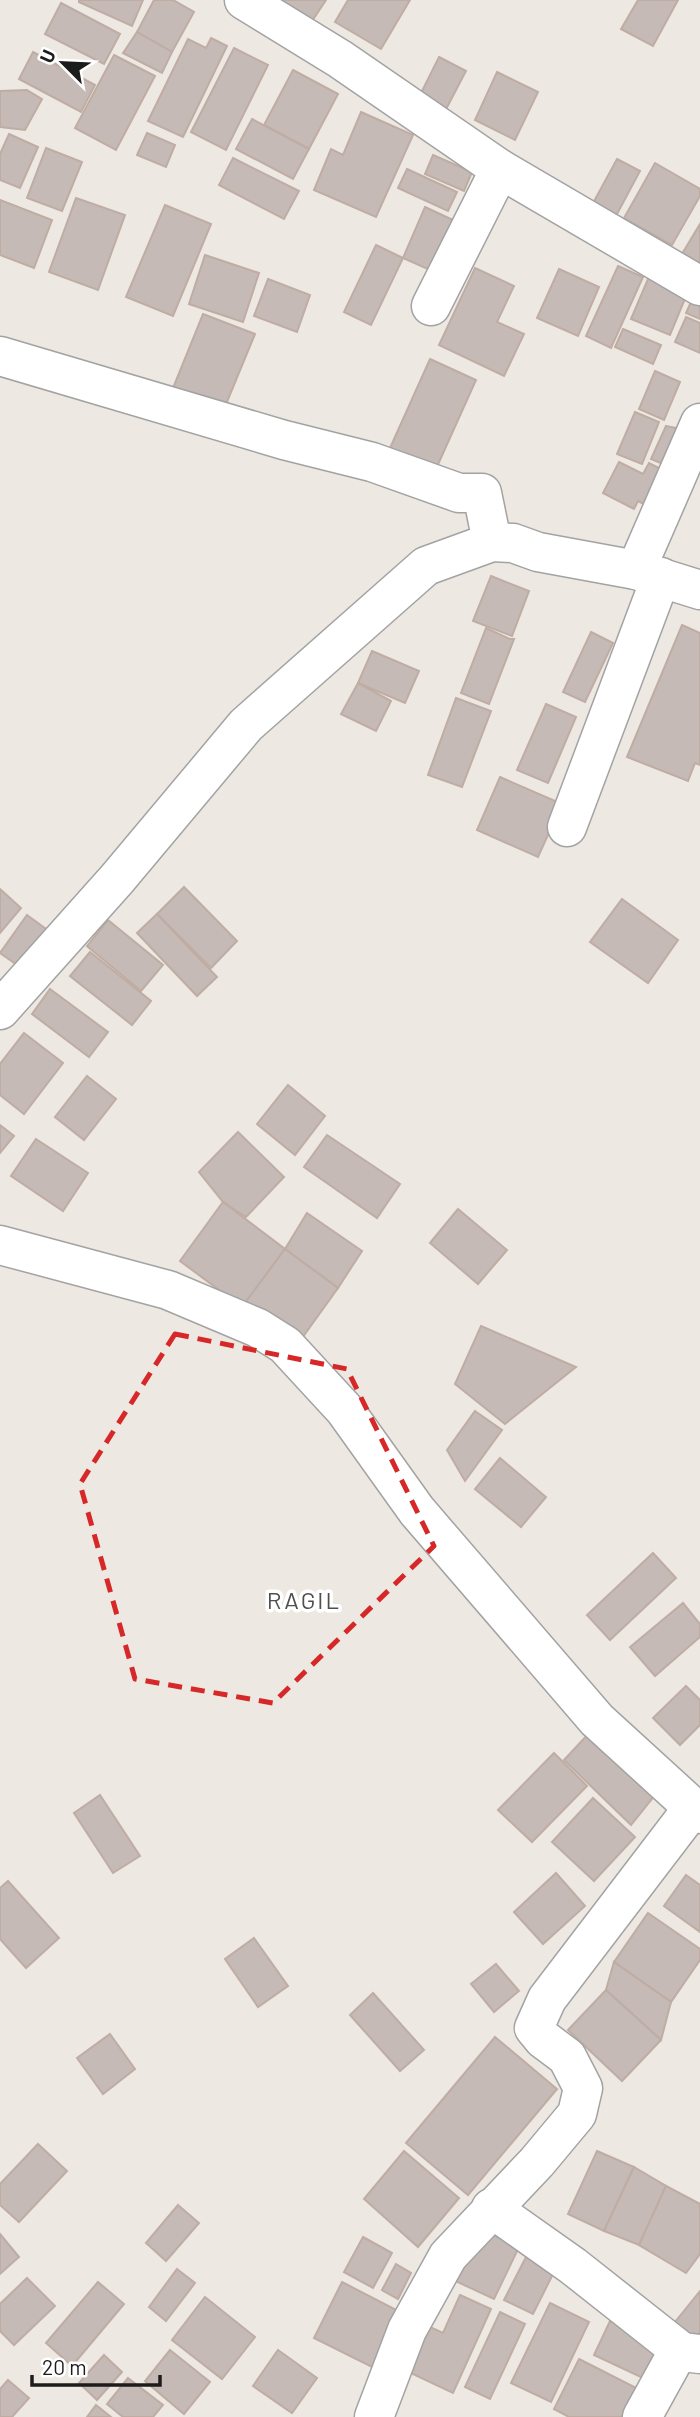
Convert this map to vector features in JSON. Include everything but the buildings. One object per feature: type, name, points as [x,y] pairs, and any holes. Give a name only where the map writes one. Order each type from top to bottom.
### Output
[{"type":"street","points":[[244,0],[340,59],[500,169],[700,286]]},
{"type":"street","points":[[431,306],[500,169]]},
{"type":"street","points":[[0,356],[284,440],[372,462],[459,494],[482,493],[492,542]]},
{"type":"street","points":[[567,827],[648,574],[700,423]]},
{"type":"street","points":[[0,1010],[117,879],[246,725],[426,566],[492,542],[513,543],[538,552],[648,574],[700,590]]},
{"type":"street","points":[[0,1245],[168,1290],[258,1328],[285,1345],[344,1409],[417,1511],[588,1710],[696,1812],[547,1999],[534,2028],[542,2039],[567,2057],[583,2088],[577,2114],[537,2162],[448,2256],[407,2330],[374,2417]]},
{"type":"street","points":[[491,2208],[691,2353]]},
{"type":"street","points":[[642,2417],[675,2357],[691,2353]]},
{"type":"highlighted area","points":[[175,1334],[347,1369],[434,1546],[273,1703],[135,1679],[80,1484]]},
{"type":"district","name":"RAGIL","points":[[304,1601]]}]
